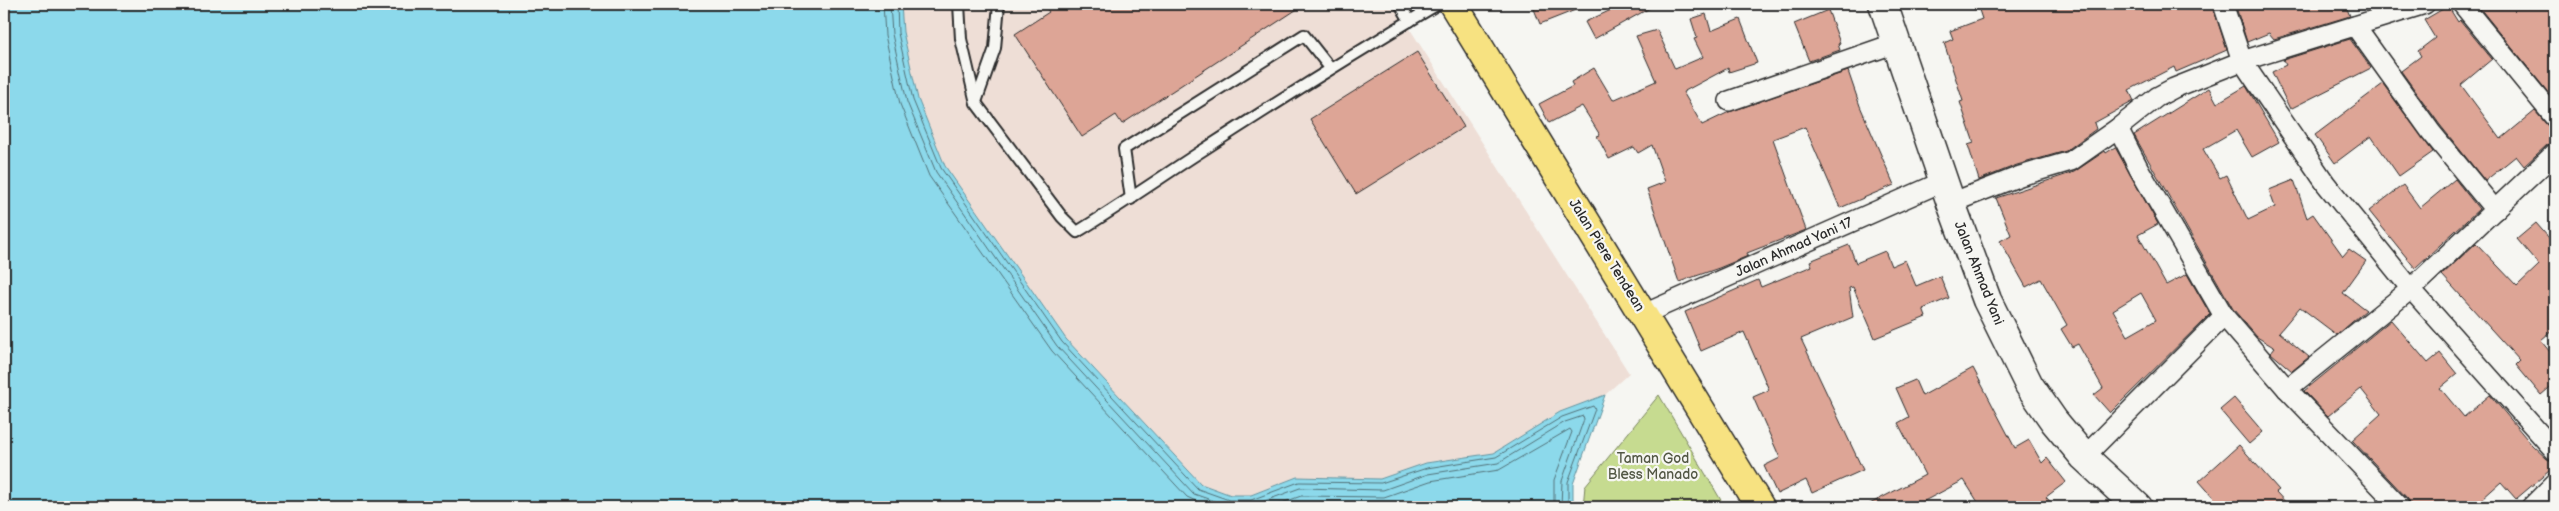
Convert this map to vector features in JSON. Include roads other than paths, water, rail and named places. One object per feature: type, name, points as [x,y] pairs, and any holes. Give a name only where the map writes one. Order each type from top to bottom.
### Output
[{"type":"highway","name":"Jalan Piere Tendean","points":[[1453,4],[1644,314],[1760,507]]},
{"type":"main road","name":"Jalan Ahmad Yani","points":[[1883,4],[1987,300],[2029,384],[2054,421],[2084,457],[2138,507]]},
{"type":"street","points":[[2223,4],[2242,61],[2326,184],[2411,289],[2555,451]]},
{"type":"street","name":"Jalan Ahmad Yani 17","points":[[1644,314],[1948,192],[2020,176],[2071,161],[2118,128],[2157,97],[2242,61],[2425,4]]},
{"type":"street","points":[[2462,4],[2555,118]]},
{"type":"street","points":[[2355,26],[2431,132],[2494,210]]},
{"type":"street","points":[[1729,101],[1896,43]]},
{"type":"street","points":[[2118,128],[2139,169],[2224,316],[2287,388],[2400,507]]},
{"type":"street","points":[[2287,388],[2411,289],[2555,154]]},
{"type":"street","points":[[2084,457],[2224,316]]},
{"type":"street","points":[[2530,507],[2555,483]]},
{"type":"lane","points":[[959,4],[961,39],[976,103],[1062,217],[1077,232],[1131,200],[1168,172],[1330,68],[1438,4]]},
{"type":"lane","points":[[976,103],[995,48],[999,4]]},
{"type":"lane","points":[[1400,4],[1410,21]]},
{"type":"lane","points":[[1131,200],[1124,149],[1304,35],[1330,68]]},
{"type":"water","points":[[4,4],[901,4],[903,32],[918,99],[945,166],[1066,339],[1201,484],[1231,495],[1251,495],[1297,477],[1380,479],[1426,463],[1494,453],[1560,412],[1605,395],[1573,484],[1573,507],[4,507]]},
{"type":"park label","name":"Taman God Bless Manado","points":[[1653,466]]}]
